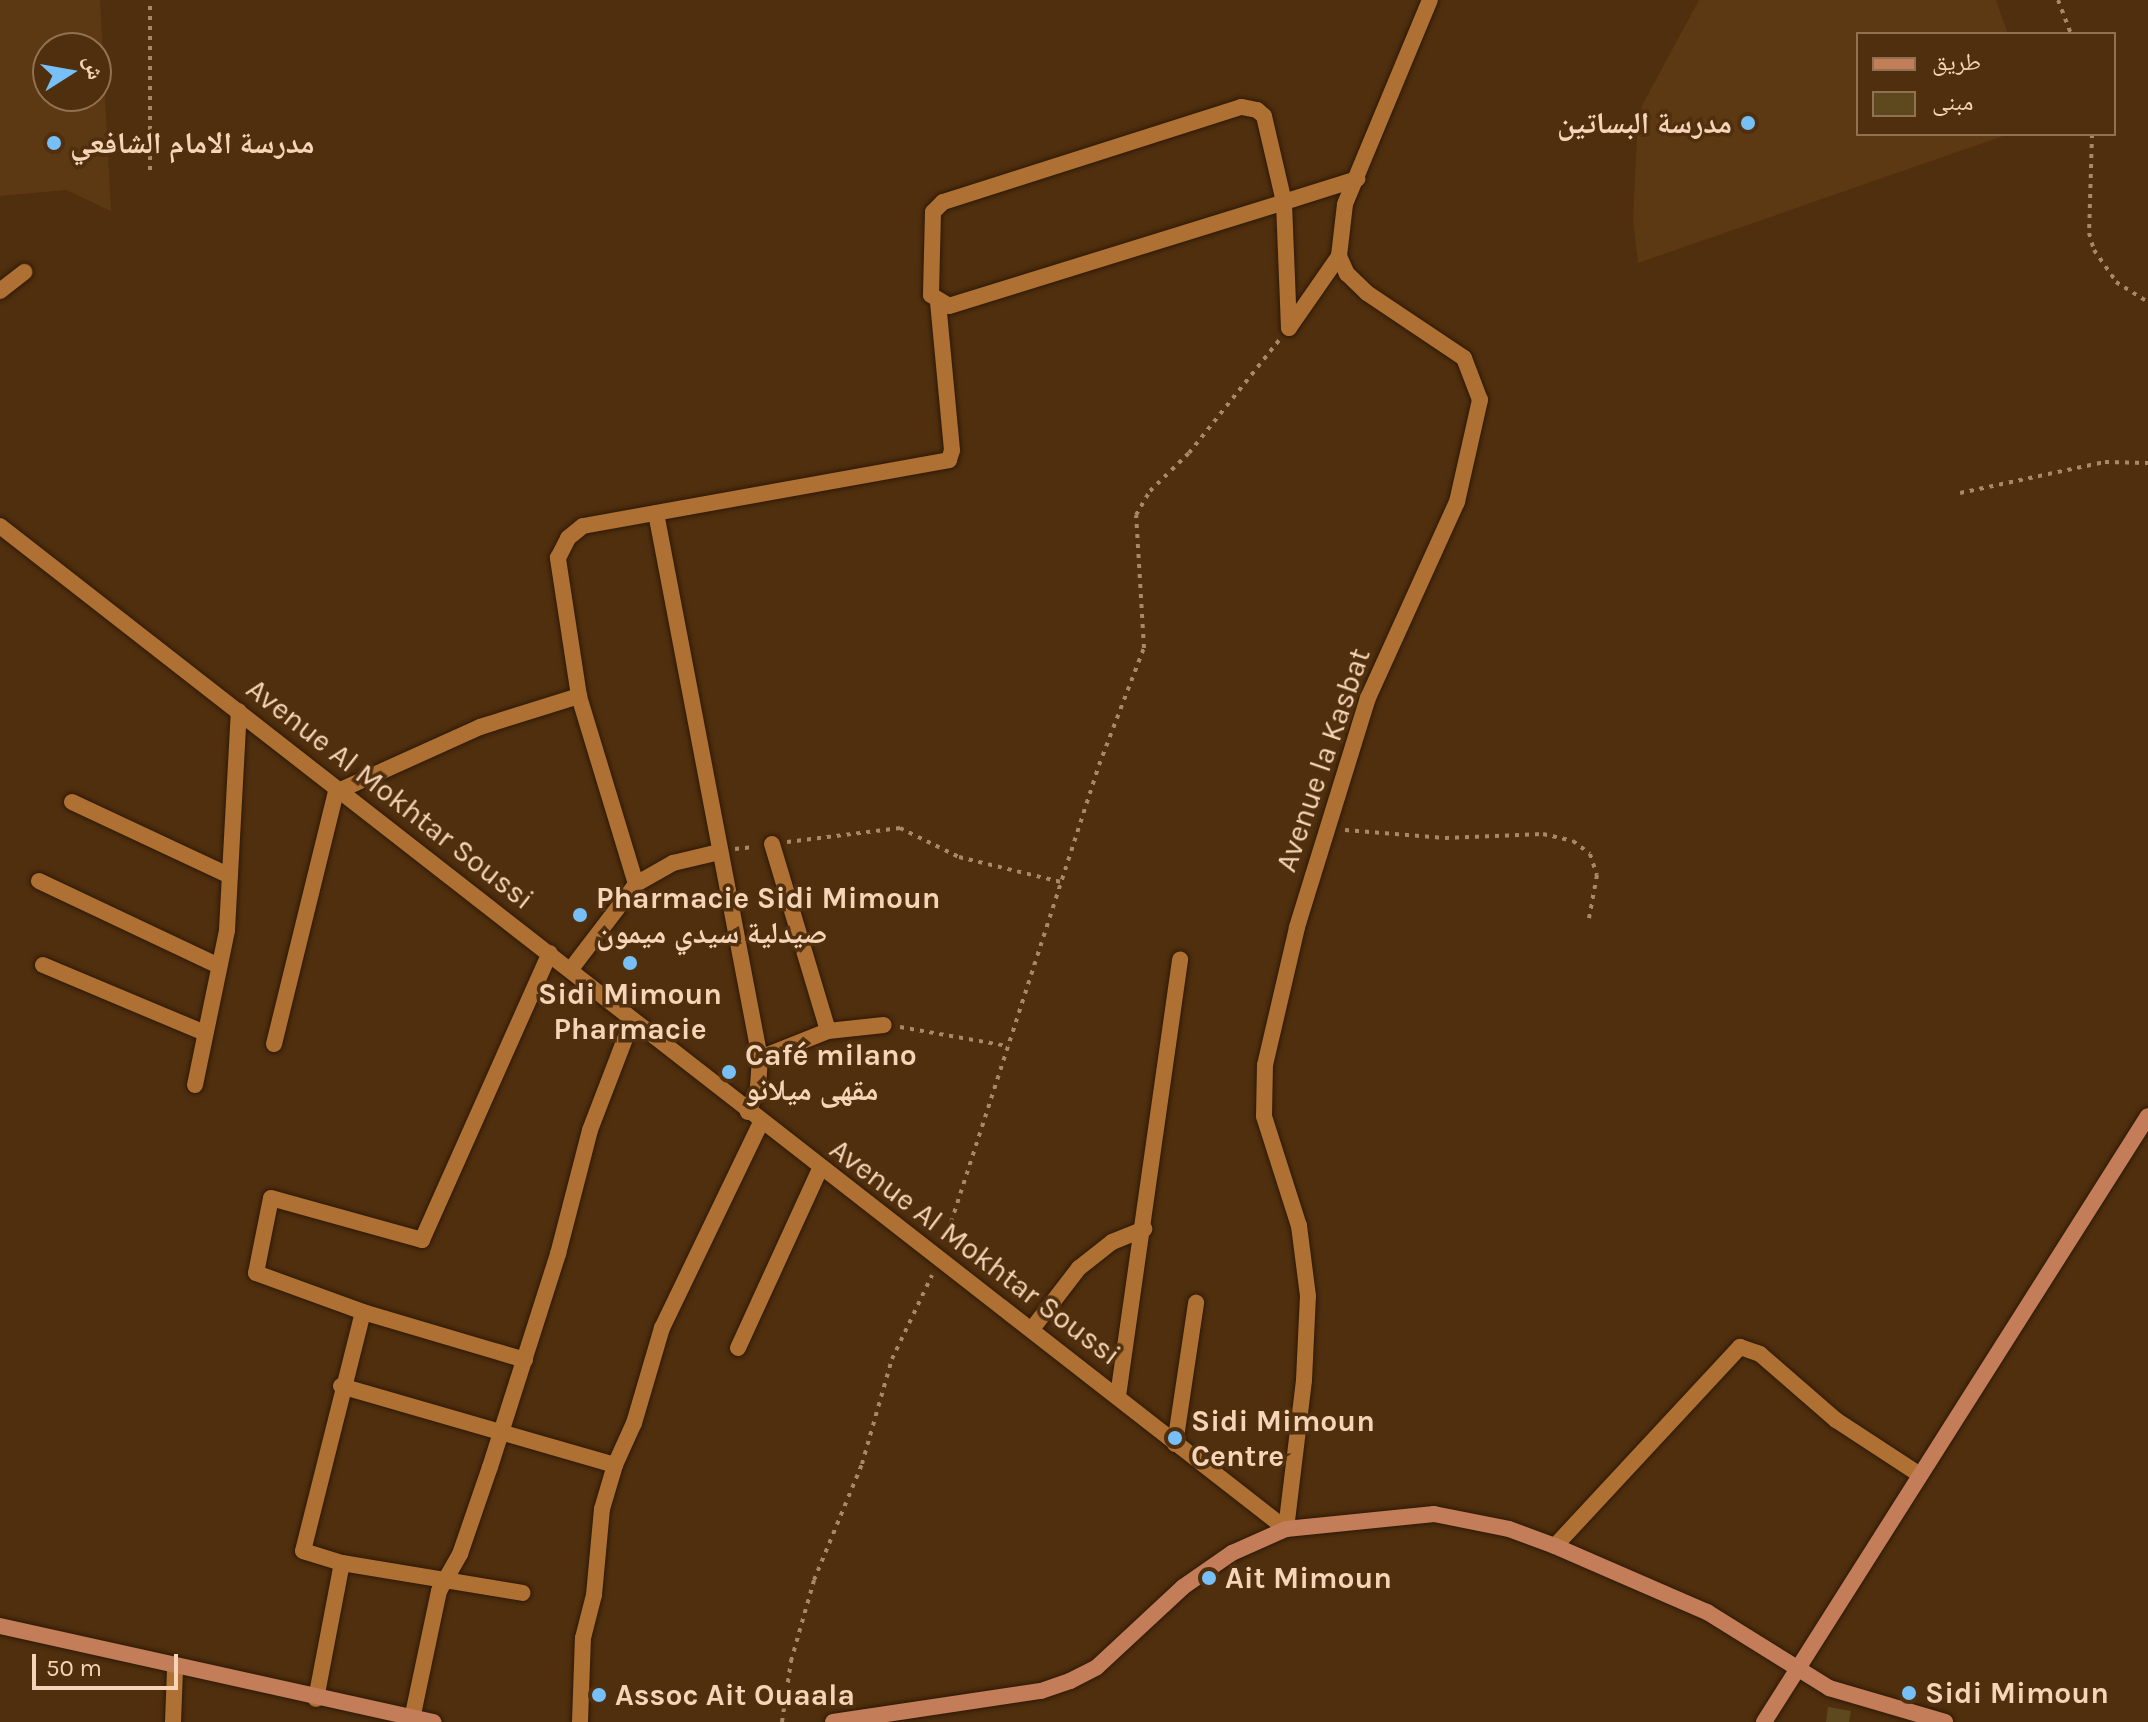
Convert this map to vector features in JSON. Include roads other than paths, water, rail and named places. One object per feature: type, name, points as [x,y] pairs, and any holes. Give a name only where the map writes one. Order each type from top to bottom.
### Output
[{"type":"street","points":[[1357,179],[1284,202],[949,306],[938,303],[931,295],[930,224],[943,202],[1241,107],[1264,116],[1284,202],[1289,328],[1339,256],[1345,204],[1357,179],[1430,0]]},
{"type":"street","name":"Avenue la Kasbat","points":[[1286,1529],[1304,1380],[1308,1296],[1299,1226],[1261,1095],[1297,927],[1327,828],[1368,698],[1457,502],[1480,400],[1464,358],[1367,293],[1347,274],[1339,256]]},
{"type":"street","points":[[0,291],[24,272]]},
{"type":"street","points":[[636,884],[579,696],[558,558],[568,538],[583,526],[949,460],[952,450],[938,303]]},
{"type":"street","points":[[580,1722],[583,1638],[594,1595],[602,1509],[615,1465],[634,1423],[662,1328],[754,1117],[760,1058],[656,513]]},
{"type":"street","name":"Avenue Al Mokhtar Soussi","points":[[0,526],[239,711],[336,792],[571,969],[631,1023],[939,1257],[1286,1529]]},
{"type":"street","points":[[274,1044],[336,792],[480,727],[579,696]]},
{"type":"street","points":[[195,1085],[219,966],[230,876],[239,711]]},
{"type":"street","points":[[72,802],[230,876]]},
{"type":"street","points":[[772,844],[828,1031]]},
{"type":"street","points":[[571,969],[636,884],[673,863],[719,852]]},
{"type":"street","points":[[39,881],[219,966]]},
{"type":"street","points":[[525,1360],[363,1312],[256,1273],[271,1198],[422,1240],[550,953]]},
{"type":"street","points":[[1118,1396],[1180,959]]},
{"type":"street","points":[[43,965],[205,1033]]},
{"type":"street","points":[[412,1719],[425,1676],[434,1606],[501,1433],[525,1360],[590,1130],[631,1023]]},
{"type":"street","points":[[760,1058],[828,1031],[884,1025]]},
{"type":"street","points":[[1764,1722],[2148,1116]]},
{"type":"street","points":[[738,1348],[820,1169]]},
{"type":"street","points":[[1032,1329],[1068,1279],[1098,1251],[1144,1229]]},
{"type":"street","points":[[1175,1444],[1196,1303]]},
{"type":"street","points":[[363,1312],[341,1386],[303,1551],[342,1563],[523,1593]]},
{"type":"street","points":[[1555,1546],[1740,1347],[1760,1354],[1836,1420],[1920,1475]]},
{"type":"street","points":[[341,1386],[615,1465]]},
{"type":"street","points":[[833,1722],[1041,1691],[1070,1681],[1097,1667],[1183,1587],[1232,1553],[1286,1529],[1434,1514],[1509,1529],[1555,1546],[1707,1612],[1795,1669],[1856,1699],[1945,1722]]},
{"type":"street","points":[[316,1699],[342,1563]]},
{"type":"street","points":[[0,1626],[175,1669],[434,1722]]},
{"type":"street","points":[[173,1722],[175,1669]]},
{"type":"place","name":"مدرسة البساتين","points":[[1748,123]]},
{"type":"place","name":"مدرسة الامام الشافعي","points":[[54,143]]},
{"type":"place","name":"Pharmacie Sidi Mimoun صيدلية سيدي ميمون","points":[[580,915]]},
{"type":"place","name":"Sidi Mimoun Pharmacie","points":[[630,963]]},
{"type":"place","name":"Café milano مقهى ميلانو","points":[[729,1072]]},
{"type":"place","name":"Sidi Mimoun Centre","points":[[1175,1438]]},
{"type":"place","name":"Ait Mimoun","points":[[1209,1578]]},
{"type":"place","name":"Sidi Mimoun","points":[[1909,1693]]},
{"type":"place","name":"Assoc Ait Ouaala","points":[[599,1695]]}]
